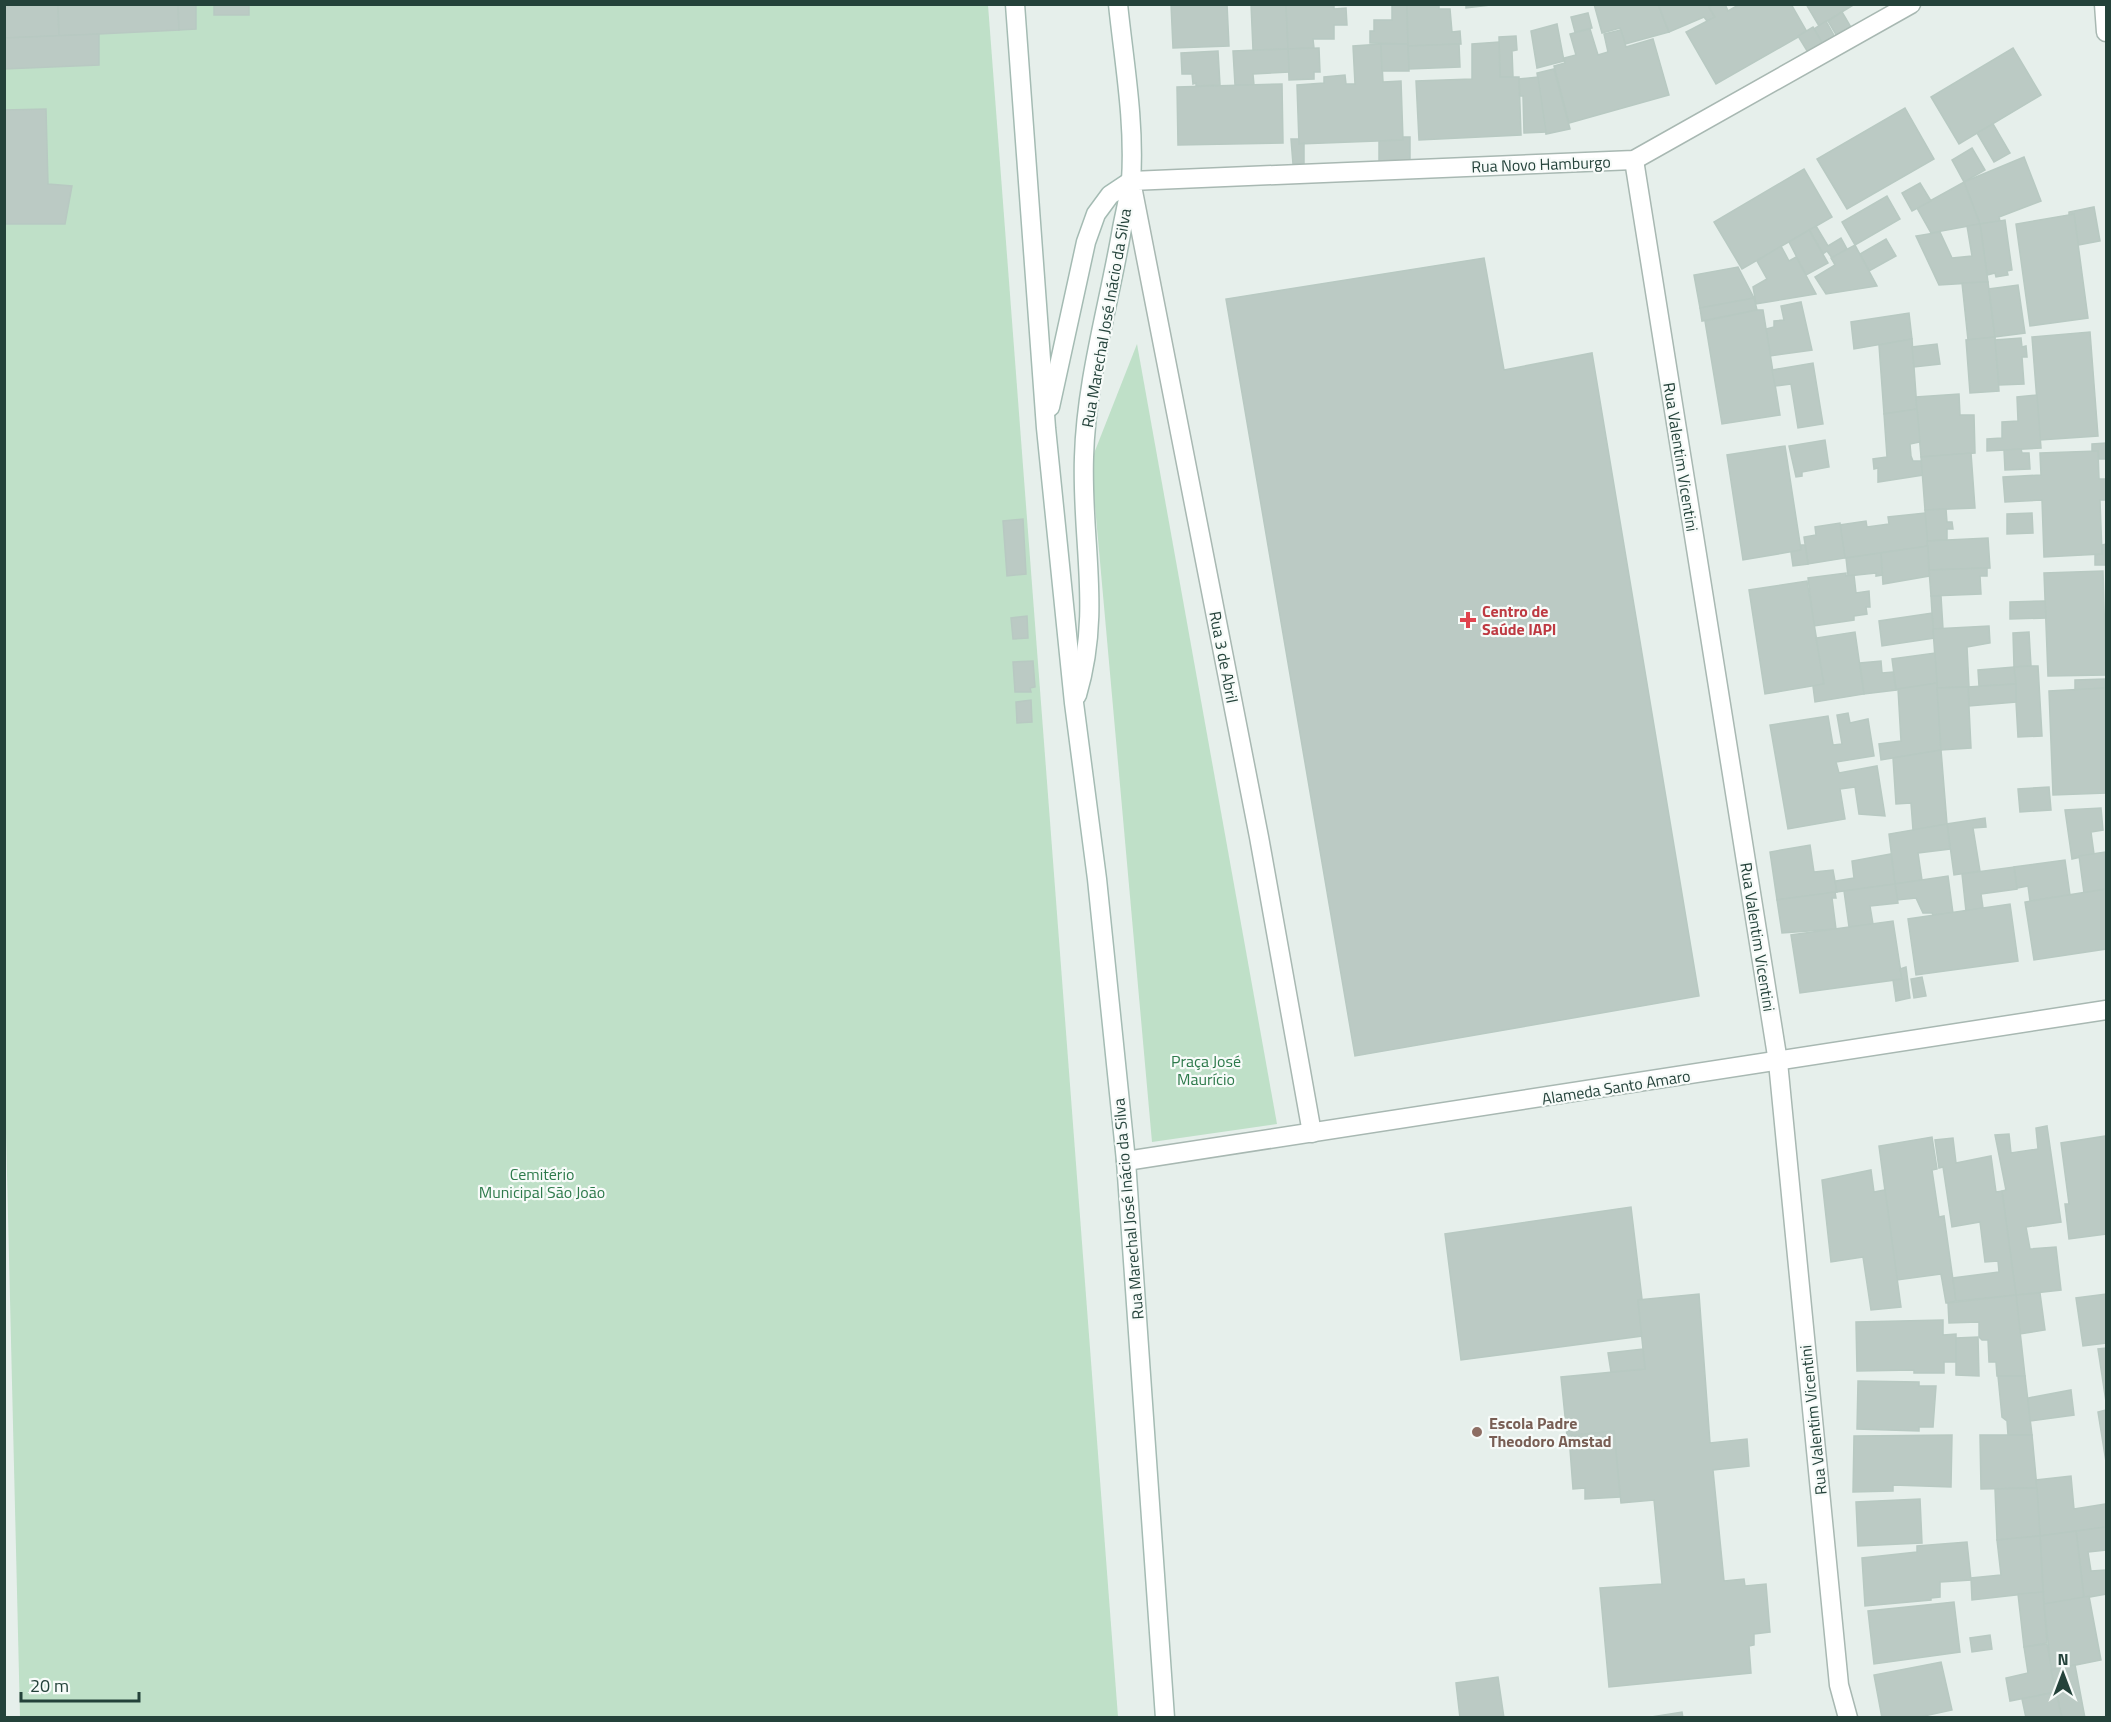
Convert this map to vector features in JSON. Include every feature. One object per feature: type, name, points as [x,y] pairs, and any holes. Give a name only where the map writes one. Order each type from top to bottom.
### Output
[{"type":"street","name":"Rua Marechal José Inácio da Silva","points":[[1015,4],[1046,428],[1074,703],[1097,879],[1126,1161],[1165,1718]]},
{"type":"street","name":"Rua Marechal José Inácio da Silva","points":[[1074,703],[1086,663],[1090,636],[1091,591],[1084,496],[1086,423],[1131,181],[1129,100],[1118,4]]},
{"type":"street","name":"Rua Novo Hamburgo","points":[[1131,181],[1634,160],[1911,4]]},
{"type":"street","points":[[2104,4],[2106,32]]},
{"type":"street","name":"Rua Valentim Vicentini","points":[[1634,160],[1778,1062],[1839,1685],[1848,1718]]},
{"type":"street","points":[[1046,428],[1096,214],[1110,195],[1131,181]]},
{"type":"street","name":"Rua 3 de Abril","points":[[1131,181],[1259,837],[1311,1133]]},
{"type":"street","name":"Alameda Santo Amaro","points":[[1126,1161],[2106,1010]]},
{"type":"green space","name":"Cemitério Municipal São João","points":[[4,5],[988,5],[1118,1717],[20,1717],[4,1048]]},
{"type":"green space","name":"Praça José Maurício","points":[[1137,344],[1277,1124],[1152,1142],[1091,461]]},
{"type":"building","points":[[4,4],[58,4],[59,36],[4,38]]},
{"type":"building","points":[[58,4],[178,4],[179,30],[59,36]]},
{"type":"building","points":[[178,4],[196,4],[196,29],[179,30]]},
{"type":"building","points":[[214,4],[249,4],[249,15],[214,15]]},
{"type":"building","points":[[1171,4],[1227,4],[1229,46],[1173,48]]},
{"type":"building","points":[[1251,4],[1286,4],[1288,49],[1253,50]]},
{"type":"building","points":[[1286,4],[1334,4],[1334,9],[1346,8],[1347,25],[1334,25],[1334,39],[1313,39],[1314,48],[1288,49]]},
{"type":"building","points":[[1392,4],[1407,4],[1408,44],[1370,43],[1370,31],[1374,31],[1374,20],[1392,20]]},
{"type":"building","points":[[1407,4],[1439,4],[1439,9],[1450,9],[1452,32],[1460,31],[1461,44],[1408,46]]},
{"type":"building","points":[[1466,4],[1499,4],[1466,8]]},
{"type":"building","points":[[1594,4],[1658,4],[1669,32],[1625,44],[1620,28],[1602,33]]},
{"type":"building","points":[[1658,4],[1714,4],[1709,7],[1715,17],[1707,21],[1704,17],[1669,32]]},
{"type":"building","points":[[1714,4],[1725,4],[1728,11],[1740,4],[1791,4],[1807,32],[1716,84],[1686,32],[1715,17],[1709,7]]},
{"type":"building","points":[[1806,4],[1855,4],[1819,26]]},
{"type":"building","points":[[1842,12],[1852,29],[1838,38],[1828,21]]},
{"type":"building","points":[[1588,13],[1592,28],[1575,32],[1571,17]]},
{"type":"building","points":[[1826,21],[1836,39],[1824,46],[1814,29]]},
{"type":"building","points":[[1557,24],[1564,61],[1537,68],[1531,31]]},
{"type":"building","points":[[1813,27],[1824,46],[1809,54],[1798,36]]},
{"type":"building","points":[[1590,29],[1598,55],[1608,52],[1604,34],[1621,30],[1626,47],[1653,39],[1669,95],[1569,123],[1554,66],[1565,63],[1564,58],[1576,55],[1570,34]]},
{"type":"building","points":[[99,34],[99,65],[4,69],[4,38]]},
{"type":"building","points":[[1516,36],[1517,50],[1512,51],[1513,77],[1500,77],[1499,37]]},
{"type":"building","points":[[1499,42],[1500,77],[1519,77],[1521,135],[1419,140],[1416,81],[1472,79],[1472,44]]},
{"type":"building","points":[[1381,44],[1383,82],[1401,81],[1403,140],[1299,144],[1297,85],[1324,83],[1324,77],[1345,75],[1346,84],[1355,84],[1353,46]]},
{"type":"building","points":[[1381,44],[1408,44],[1409,71],[1382,71]]},
{"type":"building","points":[[1459,44],[1460,67],[1409,69],[1408,46]]},
{"type":"building","points":[[1319,48],[1320,72],[1314,72],[1314,79],[1289,80],[1288,49]]},
{"type":"building","points":[[2013,48],[2041,95],[1959,144],[1931,97]]},
{"type":"building","points":[[1288,49],[1289,72],[1253,74],[1254,85],[1235,85],[1233,51]]},
{"type":"building","points":[[1218,51],[1220,85],[1196,86],[1196,83],[1193,84],[1192,74],[1182,74],[1181,53]]},
{"type":"building","points":[[1554,69],[1570,129],[1546,134],[1537,73]]},
{"type":"building","points":[[1538,77],[1546,132],[1524,133],[1523,96],[1520,96],[1519,79]]},
{"type":"building","points":[[1282,84],[1283,143],[1178,145],[1177,87]]},
{"type":"building","points":[[1905,108],[1934,159],[1847,209],[1817,159]]},
{"type":"building","points":[[46,109],[48,184],[72,186],[65,224],[4,224],[4,110]]},
{"type":"building","points":[[1993,124],[2010,153],[1994,162],[1977,133]]},
{"type":"building","points":[[1403,137],[1410,137],[1410,161],[1379,162],[1379,141],[1403,140]]},
{"type":"building","points":[[1291,139],[1299,139],[1299,144],[1304,143],[1304,164],[1293,164]]},
{"type":"building","points":[[1972,148],[1985,170],[1964,182],[1952,160]]},
{"type":"building","points":[[2024,157],[2041,201],[1999,217],[2000,221],[1980,224],[1964,182]]},
{"type":"building","points":[[1804,169],[1832,217],[1742,269],[1714,222]]},
{"type":"building","points":[[1964,182],[1980,224],[1931,233],[1917,208]]},
{"type":"building","points":[[1920,183],[1931,201],[1912,211],[1902,193]]},
{"type":"building","points":[[1887,196],[1900,219],[1855,245],[1842,222]]},
{"type":"building","points":[[2094,207],[2100,241],[2078,245],[2074,214],[2069,215],[2069,212]]},
{"type":"building","points":[[2074,214],[2088,318],[2030,326],[2016,224]]},
{"type":"building","points":[[2005,220],[2012,270],[2007,271],[2008,275],[1996,277],[1995,273],[1987,275],[1980,224]]},
{"type":"building","points":[[1980,224],[1988,282],[1939,285],[1916,236],[1940,232],[1952,258],[1972,256],[1967,226]]},
{"type":"building","points":[[1816,226],[1828,246],[1841,238],[1847,249],[1832,258],[1827,251],[1823,254],[1809,230]]},
{"type":"building","points":[[1809,230],[1828,263],[1806,275],[1789,242]]},
{"type":"building","points":[[1886,239],[1896,256],[1869,271],[1860,254]]},
{"type":"building","points":[[1855,245],[1877,286],[1826,294],[1815,277],[1835,265],[1831,258]]},
{"type":"building","points":[[1781,246],[1789,261],[1796,257],[1816,294],[1756,304],[1753,287],[1767,279],[1757,261]]},
{"type":"building","name":"Centro de Saúde IAPI","points":[[1484,258],[1504,370],[1592,353],[1699,996],[1355,1056],[1226,299]]},
{"type":"building","points":[[1738,267],[1754,298],[1700,308],[1694,275]]},
{"type":"building","points":[[1988,282],[1995,337],[1968,340],[1962,283]]},
{"type":"building","points":[[2018,285],[2025,333],[1995,337],[1989,289]]},
{"type":"building","points":[[1754,298],[1757,310],[1702,321],[1700,308]]},
{"type":"building","points":[[1801,302],[1812,350],[1770,356],[1766,329],[1774,327],[1774,321],[1784,320],[1781,306]]},
{"type":"building","points":[[1763,310],[1780,415],[1722,424],[1705,321]]},
{"type":"building","points":[[1909,313],[1912,339],[1854,349],[1851,322]]},
{"type":"building","points":[[2090,332],[2098,436],[2040,440],[2032,337]]},
{"type":"building","points":[[1995,337],[1999,391],[1970,393],[1966,340]]},
{"type":"building","points":[[2021,338],[2022,347],[2026,346],[2027,357],[2022,357],[2024,384],[1999,385],[1995,340]]},
{"type":"building","points":[[1912,339],[1917,409],[1884,414],[1879,345]]},
{"type":"building","points":[[1937,344],[1940,364],[1914,367],[1912,347]]},
{"type":"building","points":[[1813,363],[1823,424],[1798,428],[1791,384],[1775,386],[1772,370]]},
{"type":"building","points":[[1959,394],[1960,415],[1974,415],[1975,453],[1921,457],[1916,397]]},
{"type":"building","points":[[2037,395],[2041,448],[1987,451],[1987,439],[2002,438],[2002,422],[2018,421],[2017,397]]},
{"type":"building","points":[[1917,409],[1920,442],[1910,444],[1911,456],[1913,461],[1922,461],[1923,475],[1878,482],[1878,468],[1874,469],[1873,459],[1887,457],[1884,414]]},
{"type":"building","points":[[1825,440],[1829,467],[1802,472],[1802,476],[1796,477],[1789,446]]},
{"type":"building","points":[[2106,443],[2106,459],[2099,459],[2098,451],[2092,451],[2092,444]]},
{"type":"building","points":[[1785,446],[1801,550],[1743,560],[1727,455]]},
{"type":"building","points":[[2021,449],[2022,453],[2029,453],[2030,469],[2005,470],[2004,450]]},
{"type":"building","points":[[2098,451],[2099,479],[2106,479],[2106,500],[2100,500],[2102,554],[2044,557],[2042,500],[2005,502],[2003,477],[2041,475],[2040,453]]},
{"type":"building","points":[[1971,453],[1975,508],[1925,510],[1921,457]]},
{"type":"building","points":[[1946,509],[1947,522],[1952,522],[1953,529],[1947,529],[1947,540],[1927,541],[1925,510]]},
{"type":"building","points":[[1925,513],[1928,546],[1845,558],[1840,525],[1866,521],[1867,527],[1889,524],[1888,517]]},
{"type":"building","points":[[2032,513],[2033,533],[2007,534],[2007,514]]},
{"type":"building","points":[[1023,519],[1026,574],[1007,576],[1003,521]]},
{"type":"building","points":[[1840,523],[1845,558],[1808,564],[1804,537],[1816,535],[1815,527]]},
{"type":"building","points":[[1988,538],[1990,568],[1929,570],[1927,541]]},
{"type":"building","points":[[2106,544],[2106,565],[2095,565],[2095,555],[2102,554],[2102,545]]},
{"type":"building","points":[[1801,545],[1805,545],[1808,564],[1793,566],[1791,552],[1801,550]]},
{"type":"building","points":[[1928,546],[1929,576],[1883,584],[1881,553]]},
{"type":"building","points":[[1881,553],[1882,575],[1876,576],[1876,573],[1848,576],[1846,558]]},
{"type":"building","points":[[1987,568],[1987,576],[1980,576],[1981,594],[1931,596],[1929,570]]},
{"type":"building","points":[[2103,571],[2106,675],[2048,676],[2044,573]]},
{"type":"building","points":[[1846,573],[1846,576],[1854,575],[1856,593],[1869,591],[1870,607],[1866,607],[1867,614],[1854,616],[1854,620],[1814,626],[1808,578]]},
{"type":"building","points":[[1807,581],[1824,684],[1765,694],[1749,590]]},
{"type":"building","points":[[1931,596],[1941,596],[1943,629],[1933,629]]},
{"type":"building","points":[[2045,601],[2046,618],[2010,619],[2010,602]]},
{"type":"building","points":[[1932,613],[1934,638],[1882,646],[1879,621]]},
{"type":"building","points":[[1027,616],[1028,638],[1013,639],[1011,618]]},
{"type":"building","points":[[1989,626],[1990,643],[1967,647],[1969,687],[1937,688],[1933,629]]},
{"type":"building","points":[[1855,632],[1864,694],[1815,702],[1813,686],[1824,684],[1816,638]]},
{"type":"building","points":[[2029,632],[2031,666],[2014,667],[2013,633]]},
{"type":"building","points":[[1935,653],[1937,683],[1896,690],[1892,659]]},
{"type":"building","points":[[1033,661],[1035,687],[1030,688],[1031,692],[1015,692],[1013,662]]},
{"type":"building","points":[[1881,661],[1882,673],[1893,672],[1896,690],[1864,694],[1860,663]]},
{"type":"building","points":[[2038,666],[2042,736],[2018,737],[2014,667]]},
{"type":"building","points":[[2014,667],[2016,684],[1979,686],[1978,670]]},
{"type":"building","points":[[2105,679],[2105,688],[2075,690],[2075,680]]},
{"type":"building","points":[[1937,683],[1941,750],[1881,760],[1879,744],[1901,741],[1898,689]]},
{"type":"building","points":[[2016,684],[2016,702],[1969,706],[1968,687]]},
{"type":"building","points":[[1968,687],[1971,748],[1941,750],[1937,688]]},
{"type":"building","points":[[2105,688],[2106,793],[2053,795],[2049,691]]},
{"type":"building","points":[[1031,700],[1032,722],[1017,723],[1016,702]]},
{"type":"building","points":[[1848,713],[1850,723],[1868,719],[1874,756],[1836,762],[1839,773],[1877,766],[1885,816],[1859,814],[1855,787],[1840,789],[1845,819],[1788,829],[1770,725],[1828,716],[1833,745],[1842,744],[1837,715]]},
{"type":"building","points":[[1941,750],[1947,824],[1913,830],[1911,803],[1896,804],[1893,758]]},
{"type":"building","points":[[2049,787],[2051,810],[2020,812],[2018,789]]},
{"type":"building","points":[[2101,808],[2103,830],[2091,832],[2094,854],[2072,859],[2065,810]]},
{"type":"building","points":[[1985,818],[1986,827],[1973,828],[1980,871],[1954,875],[1947,824]]},
{"type":"building","points":[[1947,824],[1950,849],[1918,853],[1922,880],[1895,884],[1889,834]]},
{"type":"building","points":[[1810,845],[1814,872],[1833,870],[1837,892],[1777,900],[1770,852]]},
{"type":"building","points":[[2105,852],[2105,890],[2084,893],[2079,856]]},
{"type":"building","points":[[1891,854],[1895,884],[1837,892],[1835,881],[1854,878],[1852,861]]},
{"type":"building","points":[[2065,860],[2070,895],[2030,901],[2028,886],[2017,888],[2014,867]]},
{"type":"building","points":[[2014,867],[2017,889],[1981,894],[1983,908],[1966,911],[1962,874]]},
{"type":"building","points":[[1948,876],[1953,913],[1933,915],[1923,913],[1916,898],[1897,900],[1895,884]]},
{"type":"building","points":[[1895,884],[1898,903],[1870,906],[1873,924],[1849,927],[1844,891]]},
{"type":"building","points":[[2106,889],[2106,949],[2034,960],[2025,902]]},
{"type":"building","points":[[1835,892],[1836,898],[1832,898],[1836,929],[1782,933],[1777,900]]},
{"type":"building","points":[[2010,904],[2018,961],[1916,975],[1908,919]]},
{"type":"building","points":[[1893,921],[1902,979],[1800,993],[1791,935]]},
{"type":"building","points":[[1906,967],[1910,998],[1896,1001],[1893,980],[1902,979],[1900,969]]},
{"type":"building","points":[[1922,977],[1926,996],[1914,998],[1911,979]]},
{"type":"building","points":[[2047,1126],[2061,1222],[2026,1227],[2030,1249],[2056,1247],[2061,1290],[2016,1295],[2002,1191],[2006,1190],[1995,1135],[2009,1134],[2011,1153],[2038,1149],[2036,1128]]},
{"type":"building","points":[[2106,1136],[2106,1234],[2069,1239],[2065,1204],[2069,1204],[2061,1143]]},
{"type":"building","points":[[1932,1137],[1937,1169],[1932,1170],[1939,1217],[1944,1216],[1956,1301],[1948,1303],[1946,1303],[1941,1274],[1897,1280],[1879,1146]]},
{"type":"building","points":[[1953,1138],[1956,1163],[1991,1156],[1996,1192],[2002,1191],[2016,1295],[1956,1301],[1953,1278],[1999,1272],[1998,1261],[1985,1262],[1980,1222],[1952,1227],[1943,1167],[1939,1168],[1935,1140]]},
{"type":"building","points":[[1871,1170],[1874,1192],[1885,1190],[1901,1307],[1871,1310],[1863,1257],[1831,1262],[1822,1180]]},
{"type":"building","points":[[1631,1207],[1642,1299],[1638,1300],[1642,1336],[1461,1360],[1445,1234]]},
{"type":"building","points":[[2040,1293],[2045,1330],[2020,1334],[2016,1295]]},
{"type":"building","points":[[1699,1294],[1710,1443],[1747,1439],[1749,1466],[1713,1470],[1724,1581],[1744,1579],[1745,1586],[1766,1584],[1770,1632],[1754,1634],[1754,1645],[1749,1646],[1751,1673],[1609,1687],[1600,1588],[1662,1584],[1654,1500],[1621,1503],[1614,1431],[1567,1436],[1561,1377],[1645,1369],[1638,1300]]},
{"type":"building","points":[[2106,1294],[2106,1343],[2083,1346],[2076,1298]]},
{"type":"building","points":[[2016,1295],[2025,1376],[1997,1376],[1996,1362],[1989,1362],[1988,1340],[1982,1340],[1979,1337],[1979,1322],[1949,1323],[1948,1303]]},
{"type":"building","points":[[1943,1320],[1943,1335],[1956,1334],[1956,1362],[1944,1362],[1944,1373],[1914,1373],[1914,1370],[1857,1371],[1856,1322]]},
{"type":"building","points":[[1978,1337],[1979,1376],[1956,1375],[1956,1338]]},
{"type":"building","points":[[2106,1348],[2106,1402],[2098,1349]]},
{"type":"building","points":[[1643,1349],[1645,1369],[1611,1372],[1608,1353]]},
{"type":"building","points":[[1998,1376],[2025,1376],[2032,1435],[2008,1435],[2007,1421],[2002,1417]]},
{"type":"building","points":[[1858,1381],[1919,1382],[1919,1386],[1936,1386],[1933,1427],[1919,1427],[1919,1431],[1857,1429]]},
{"type":"building","points":[[2071,1390],[2074,1415],[2030,1421],[2028,1398]]},
{"type":"building","points":[[2106,1410],[2106,1462],[2098,1412]]},
{"type":"building","points":[[1614,1431],[1620,1497],[1585,1499],[1585,1488],[1573,1489],[1569,1436]]},
{"type":"building","points":[[1952,1435],[1951,1487],[1893,1485],[1893,1491],[1853,1492],[1854,1436]]},
{"type":"building","points":[[1980,1435],[2032,1435],[2037,1488],[1981,1489]]},
{"type":"building","points":[[2071,1476],[2074,1509],[2106,1504],[2106,1527],[2040,1536],[2036,1480]]},
{"type":"building","points":[[2037,1488],[2040,1536],[1997,1540],[1995,1489]]},
{"type":"building","points":[[1920,1499],[1922,1543],[1858,1546],[1856,1502]]},
{"type":"building","points":[[2106,1527],[2106,1550],[2088,1552],[2091,1571],[2106,1570],[2106,1594],[2084,1598],[2076,1531]]},
{"type":"building","points":[[2076,1531],[2084,1598],[2044,1604],[2040,1536]]},
{"type":"building","points":[[2040,1536],[2043,1592],[1972,1600],[1971,1578],[2001,1575],[1997,1540]]},
{"type":"building","points":[[1967,1542],[1971,1580],[1940,1582],[1940,1597],[1931,1598],[1931,1600],[1865,1606],[1862,1558],[1917,1552],[1917,1546]]},
{"type":"building","points":[[2043,1592],[2047,1643],[2024,1647],[2018,1594]]},
{"type":"building","points":[[2089,1596],[2101,1660],[2051,1670],[2044,1604]]},
{"type":"building","points":[[1954,1602],[1960,1652],[1874,1664],[1868,1611]]},
{"type":"building","points":[[1990,1635],[1992,1649],[1972,1652],[1970,1638]]},
{"type":"building","points":[[2047,1644],[2056,1692],[2010,1701],[2006,1678],[2028,1673],[2024,1647]]},
{"type":"building","points":[[1941,1662],[1952,1710],[1915,1718],[1882,1718],[1874,1675]]},
{"type":"building","points":[[2075,1665],[2085,1718],[2062,1718],[2051,1670]]},
{"type":"building","points":[[1498,1677],[1504,1718],[1460,1718],[1456,1683]]},
{"type":"building","points":[[2056,1692],[2062,1718],[2026,1718],[2022,1699]]},
{"type":"building","points":[[1682,1712],[1683,1718],[1645,1718]]},
{"type":"place","name":"Centro de Saúde IAPI","points":[[1468,620]]},
{"type":"place","name":"Escola Padre Theodoro Amstad","points":[[1477,1432]]}]
